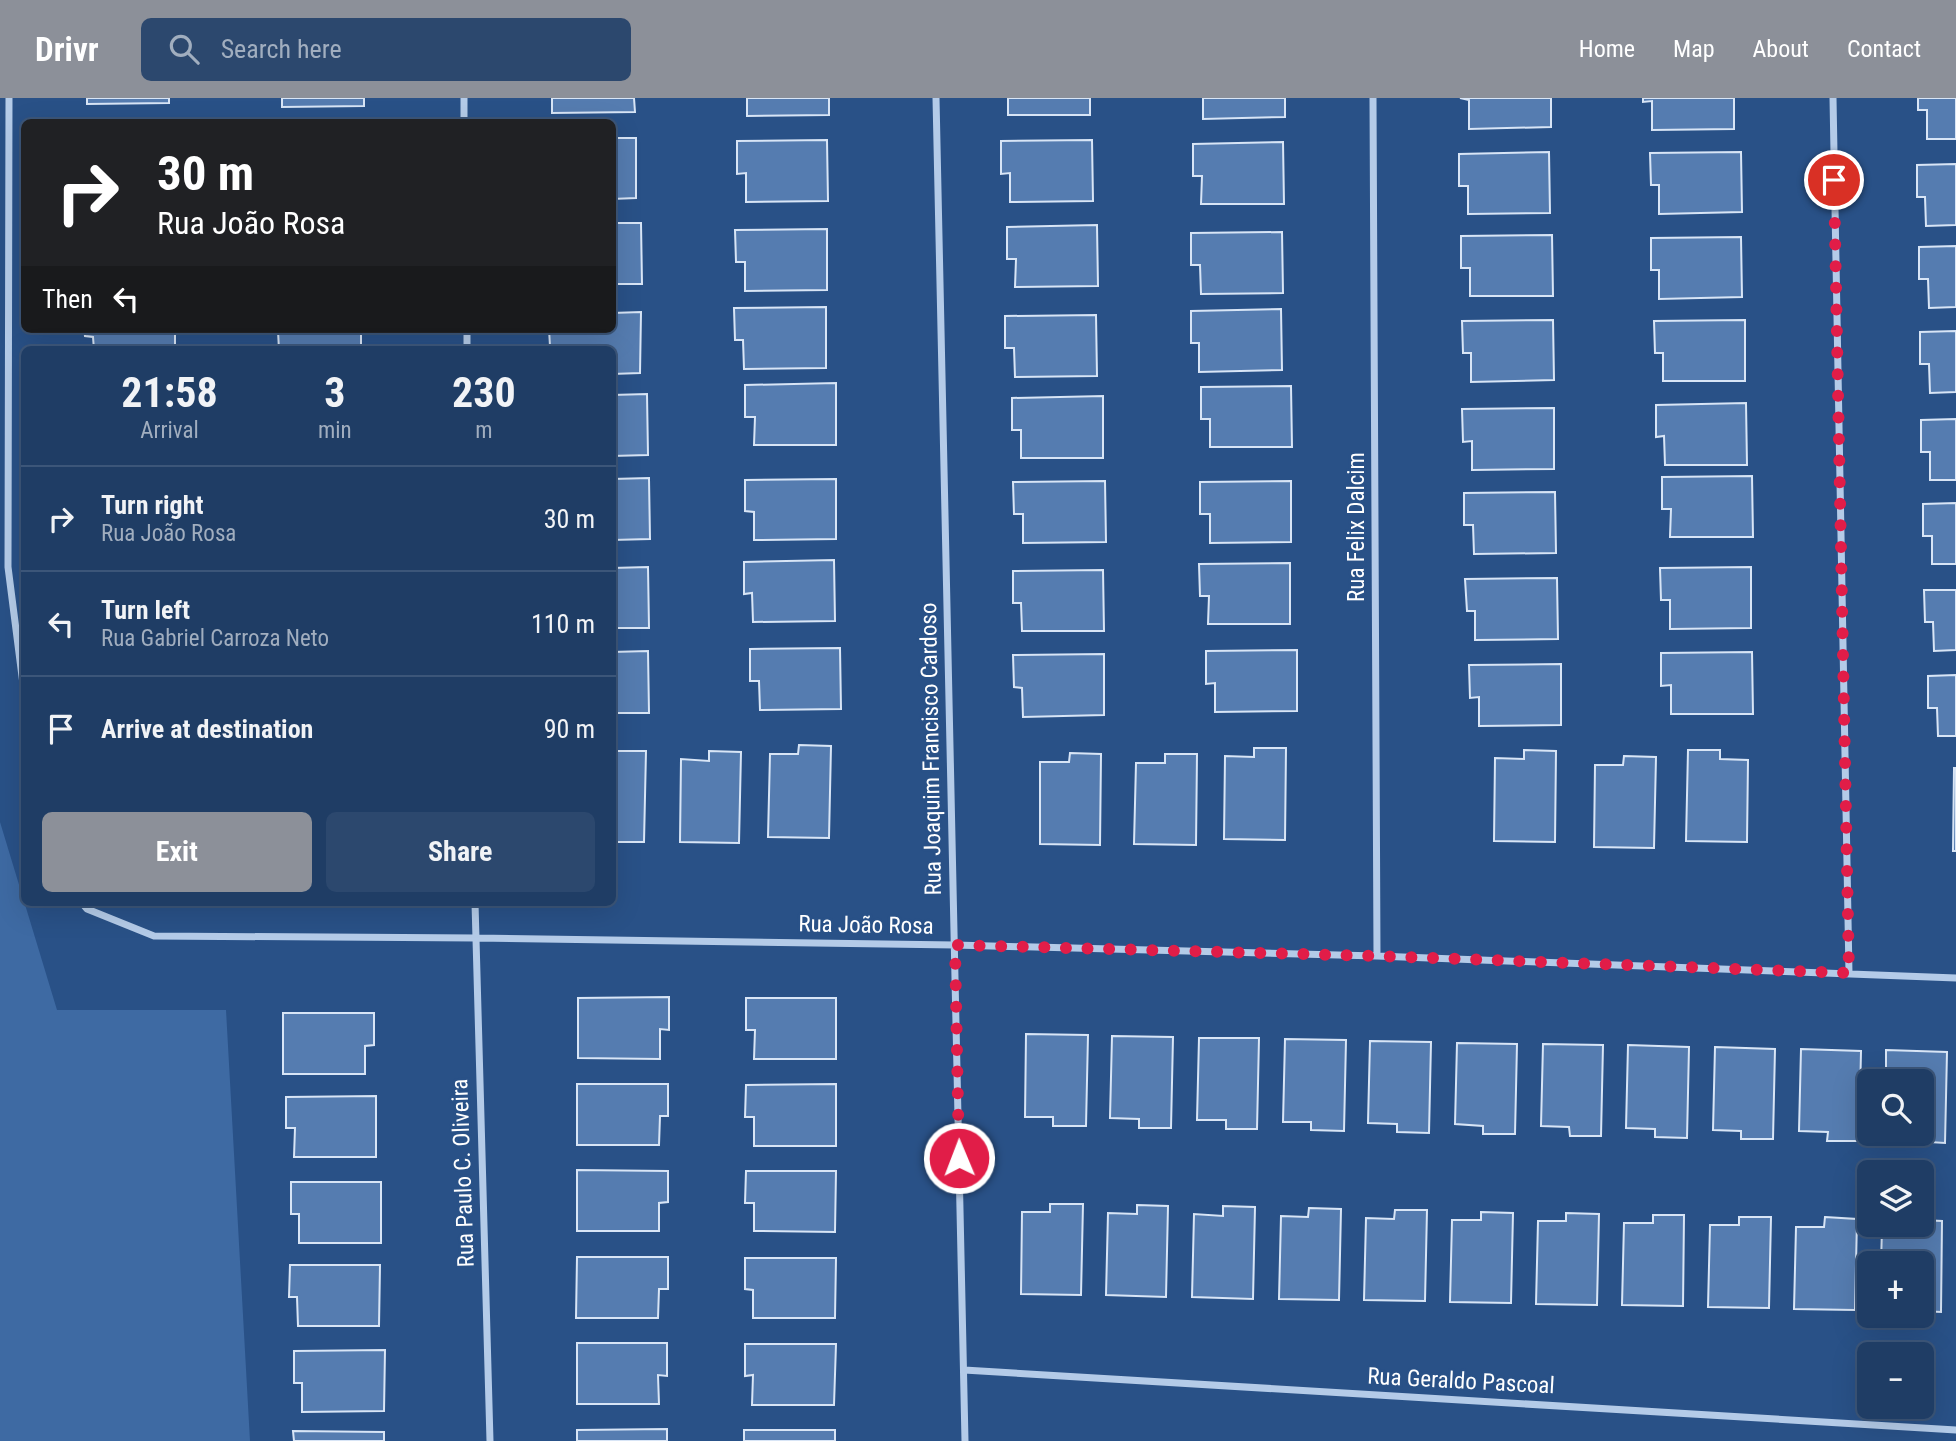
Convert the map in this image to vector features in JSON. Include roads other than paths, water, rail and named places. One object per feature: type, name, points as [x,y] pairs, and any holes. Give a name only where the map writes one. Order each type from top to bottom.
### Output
[{"type":"street","points":[[9,98],[4,568],[21,673]]},
{"type":"street","points":[[464,98],[464,119]]},
{"type":"street","name":"Rua Joaquim Francisco Cardoso","points":[[936,98],[965,1441]]},
{"type":"street","name":"Rua Felix Dalcim","points":[[1373,98],[1377,956]]},
{"type":"street","points":[[1833,98],[1849,973]]},
{"type":"street","name":"Rua João Rosa","points":[[84,906],[154,936],[955,945],[1377,956],[1956,978]]},
{"type":"street","name":"Rua Paulo C. Oliveira","points":[[475,906],[490,1441]]},
{"type":"street","name":"Rua Geraldo Pascoal","points":[[964,1370],[1956,1430]]}]
